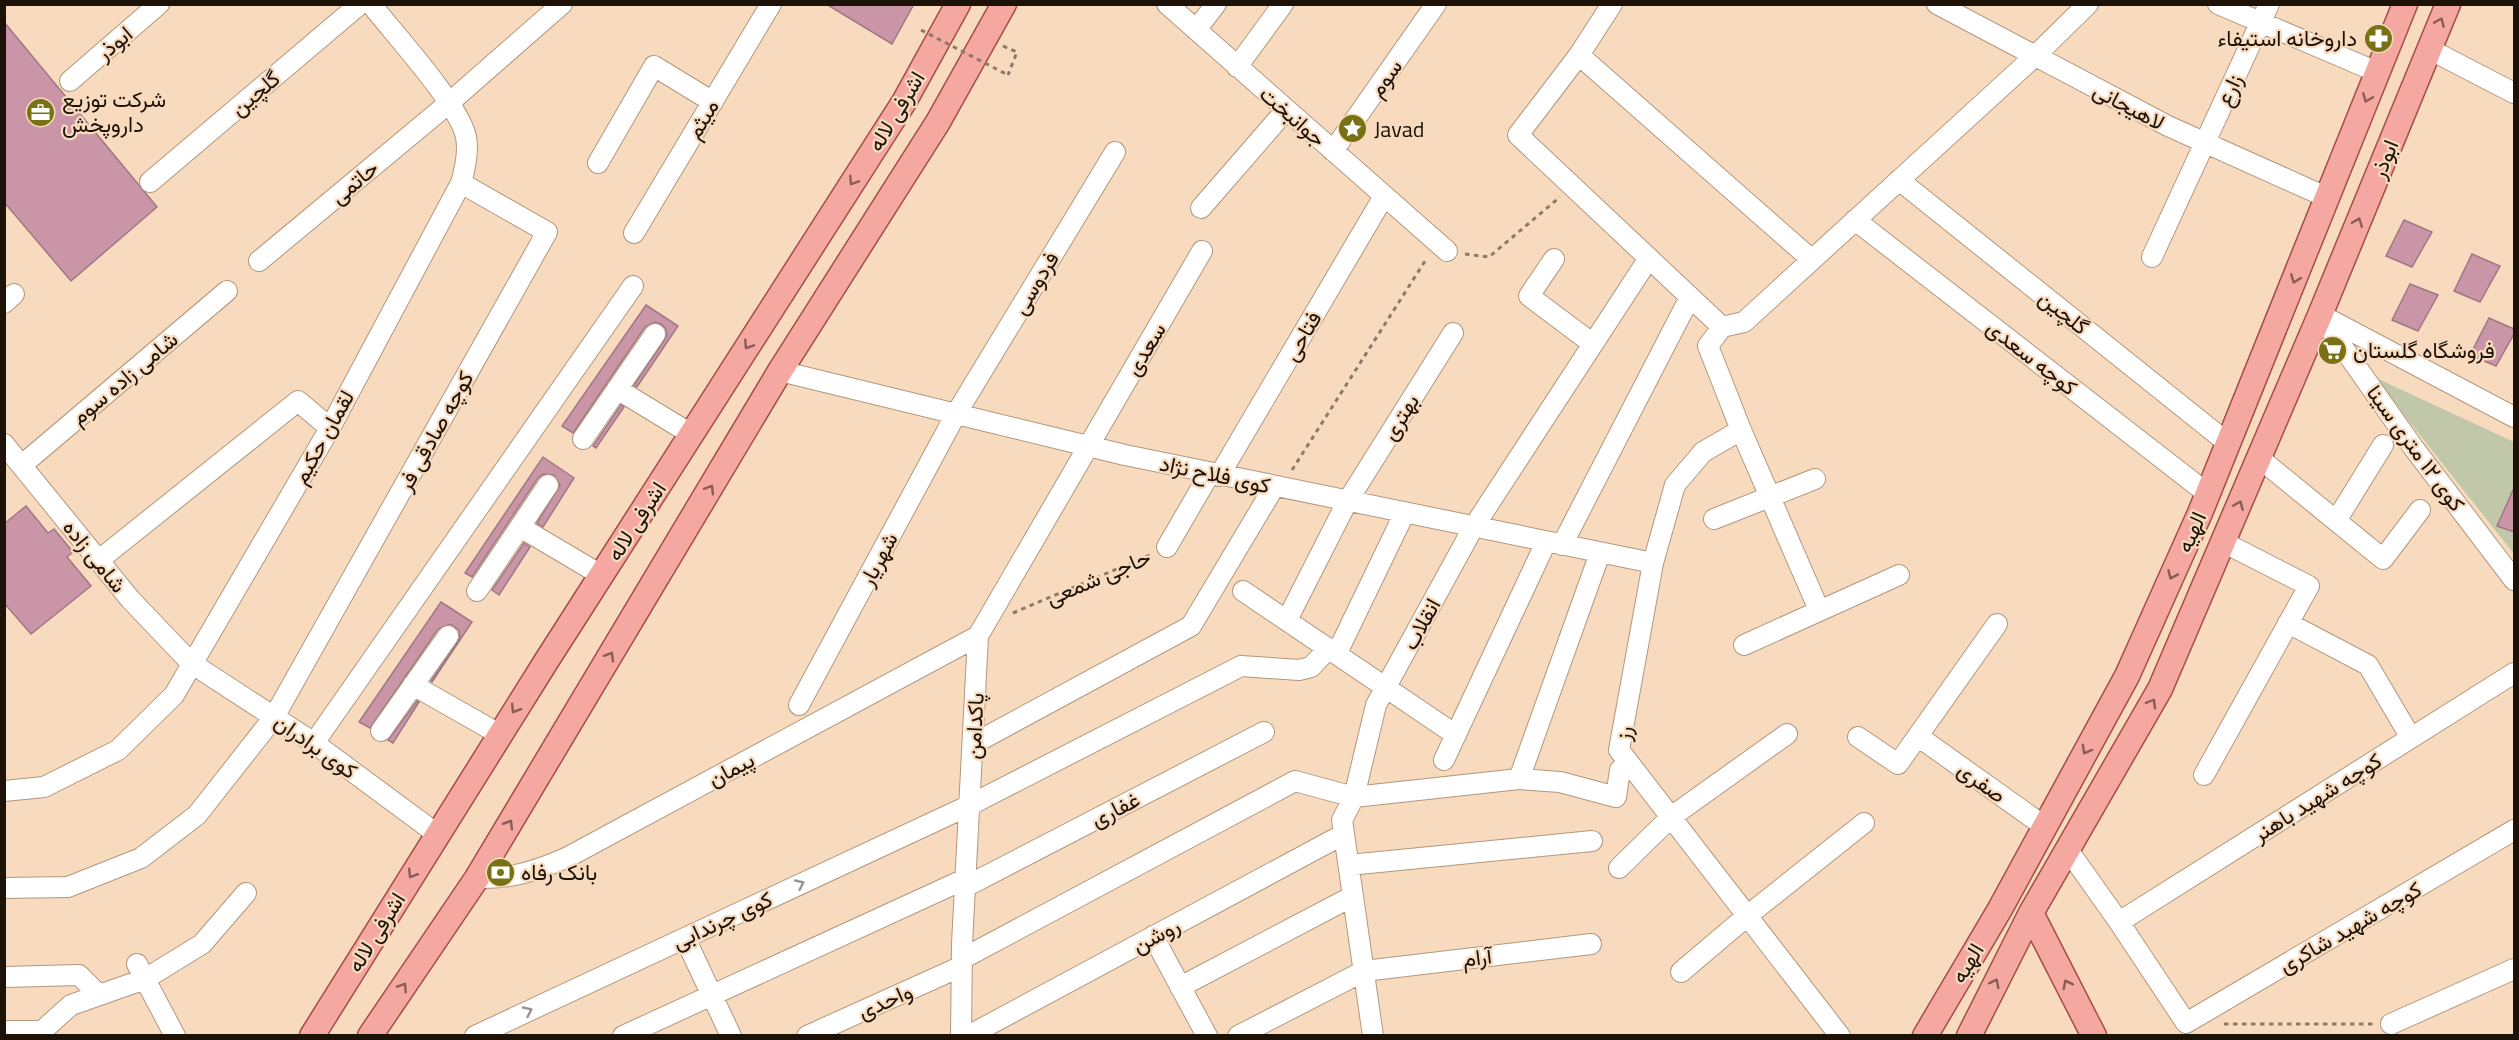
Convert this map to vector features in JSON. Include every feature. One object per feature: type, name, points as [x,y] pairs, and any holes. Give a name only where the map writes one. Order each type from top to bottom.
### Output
[{"type":"main road","name":"اشرفی لاله","points":[[312,1035],[499,735],[904,102],[958,4]]},
{"type":"main road","name":"اشرفی لاله","points":[[370,1035],[477,878],[780,371],[938,122],[1004,4]]},
{"type":"main road","name":"الهیه","points":[[1925,1035],[2000,909],[2127,676],[2229,444],[2404,4]]},
{"type":"main road","name":"ابوذر","points":[[2320,315],[2448,4]]},
{"type":"main road","name":"الهیه","points":[[1969,1035],[2031,914],[2160,688],[2320,315]]},
{"type":"main road","points":[[2031,914],[2094,1035]]},
{"type":"street","name":"ابوذر","points":[[70,81],[159,4]]},
{"type":"street","name":"گلچین","points":[[150,182],[360,4]]},
{"type":"street","name":"لقمان حکیم","points":[[4,791],[44,787],[118,750],[174,695],[330,428],[461,183],[466,164],[466,136],[449,103],[371,4]]},
{"type":"street","name":"حاتمی","points":[[259,261],[449,103],[562,4]]},
{"type":"street","name":"میثم","points":[[633,233],[771,4]]},
{"type":"street","name":"جوانبخت","points":[[1167,4],[1447,251]]},
{"type":"street","points":[[1196,30],[1216,4]]},
{"type":"street","points":[[1237,67],[1283,4]]},
{"type":"street","name":"سوم","points":[[1333,151],[1436,4]]},
{"type":"street","points":[[1612,4],[1579,55],[1518,135],[1722,327]]},
{"type":"street","name":"لاهیجانی","points":[[1937,4],[2168,126],[2326,197]]},
{"type":"street","points":[[1819,610],[1741,430],[1708,346],[1722,327],[1744,322],[2035,56],[2088,4]]},
{"type":"street","points":[[2218,4],[2265,13],[2377,72]]},
{"type":"street","name":"زارع","points":[[2152,257],[2265,13]]},
{"type":"street","points":[[2429,49],[2514,93]]},
{"type":"street","points":[[1579,55],[1812,260]]},
{"type":"street","points":[[598,163],[654,66],[713,102]]},
{"type":"street","points":[[1201,208],[1286,110]]},
{"type":"street","name":"فردوسی","points":[[956,414],[1115,152]]},
{"type":"street","name":"گلچین","points":[[1899,180],[2229,444]]},
{"type":"street","name":"کوچه صادقی فر","points":[[274,717],[547,232],[461,183]]},
{"type":"street","name":"فتاحی","points":[[1215,475],[1384,196]]},
{"type":"street","name":"کوچه سعدی","points":[[1856,220],[2208,494]]},
{"type":"street","name":"سعدی","points":[[1087,446],[1202,251]]},
{"type":"street","name":"انقلاب","points":[[1373,1035],[1342,820],[1354,797],[1376,705],[1473,528],[1649,258]]},
{"type":"street","points":[[1554,259],[1529,296],[1593,344]]},
{"type":"street","points":[[314,743],[633,286]]},
{"type":"street","name":"شامی زاده سوم","points":[[22,465],[227,291]]},
{"type":"street","points":[[1444,760],[1554,544],[1690,297]]},
{"type":"street","points":[[2320,315],[2514,417]]},
{"type":"street","name":"کوی ۱۲ متری سینا","points":[[2320,315],[2414,447],[2514,580]]},
{"type":"street","name":"بهتری","points":[[1287,620],[1347,502],[1454,333]]},
{"type":"street","points":[[583,439],[655,334]]},
{"type":"street","name":"کوی فلاح نژاد","points":[[780,371],[1215,475],[1653,563]]},
{"type":"street","points":[[617,389],[691,434]]},
{"type":"street","points":[[99,560],[298,401],[330,428]]},
{"type":"street","name":"شهریار","points":[[800,705],[956,414]]},
{"type":"street","name":"رز","points":[[1741,430],[1703,452],[1675,485],[1653,563],[1619,750],[1840,1035]]},
{"type":"street","name":"شامی زاده","points":[[4,444],[130,599],[191,663]]},
{"type":"street","points":[[2336,521],[2383,445]]},
{"type":"street","name":"پاکدامن","points":[[961,1035],[965,883],[981,631],[1087,446]]},
{"type":"street","points":[[2259,458],[2383,559],[2420,510]]},
{"type":"street","name":"حاجی شمعی","points":[[1167,548],[1215,475]]},
{"type":"street","points":[[1714,519],[1815,479]]},
{"type":"street","points":[[477,591],[548,485]]},
{"type":"street","points":[[973,744],[1191,626],[1277,488]]},
{"type":"street","points":[[1333,651],[1404,514]]},
{"type":"street","points":[[520,527],[601,575]]},
{"type":"street","points":[[2204,775],[2308,586],[2223,542]]},
{"type":"street","points":[[1519,779],[1600,553]]},
{"type":"street","points":[[1744,645],[1899,575]]},
{"type":"street","points":[[1243,591],[1456,735]]},
{"type":"street","points":[[2288,623],[2368,665],[2411,738]]},
{"type":"street","points":[[1858,737],[1899,764],[1997,624]]},
{"type":"street","name":"پیمان","points":[[477,878],[501,879],[543,869],[568,857],[981,631]]},
{"type":"street","points":[[381,731],[448,636]]},
{"type":"street","name":"کوی چرندابی","points":[[475,1035],[970,805],[1241,666],[1299,670],[1311,667],[1333,651]]},
{"type":"street","name":"کوی برادران","points":[[191,663],[314,743],[437,834]]},
{"type":"street","name":"کوچه شهید باهنر","points":[[2119,922],[2514,673]]},
{"type":"street","points":[[413,685],[499,735]]},
{"type":"street","points":[[4,888],[68,886],[141,858],[197,815],[274,717]]},
{"type":"street","name":"غفاری","points":[[623,1035],[965,883],[1264,732]]},
{"type":"street","points":[[1619,868],[1671,817],[1787,734]]},
{"type":"street","name":"صفری","points":[[1919,737],[2044,826]]},
{"type":"street","points":[[1354,797],[1519,779],[1560,782],[1616,797],[1620,770]]},
{"type":"street","name":"واحدی","points":[[807,1035],[962,963],[1296,780],[1354,797]]},
{"type":"street","points":[[1681,972],[1747,915],[1864,823]]},
{"type":"street","name":"کوچه شهید شاکری","points":[[2119,922],[2186,1023],[2514,830]]},
{"type":"street","name":"روشن","points":[[968,1035],[1344,834]]},
{"type":"street","points":[[1349,865],[1592,841]]},
{"type":"street","points":[[2068,850],[2119,922]]},
{"type":"street","points":[[4,1031],[42,1031],[71,1005],[99,995],[141,972],[202,944],[246,893]]},
{"type":"street","points":[[1180,987],[1353,896]]},
{"type":"street","points":[[1153,936],[1207,1035]]},
{"type":"street","points":[[685,938],[731,1035]]},
{"type":"street","name":"آرام","points":[[1364,971],[1590,944]]},
{"type":"street","points":[[2391,1024],[2514,969]]},
{"type":"street","points":[[1238,1035],[1364,971]]},
{"type":"street","points":[[141,972],[175,1035]]},
{"type":"street","points":[[4,977],[79,975],[99,995]]},
{"type":"path","points":[[921,30],[1008,75],[1017,52]]},
{"type":"path","points":[[1277,488],[1432,250],[1489,257],[1573,187]]},
{"type":"path","name":"حاجی شمعی","points":[[981,631],[1167,548]]},
{"type":"path","points":[[2222,1024],[2391,1024]]},
{"type":"green space","points":[[2374,377],[2514,442],[2514,554]]},
{"type":"building","points":[[826,4],[914,4],[892,44]]},
{"type":"building","name":"شرکت توزیع داروپخش","points":[[4,22],[157,207],[71,281],[4,202]]},
{"type":"building","points":[[2404,220],[2432,232],[2412,267],[2386,256]]},
{"type":"building","points":[[2472,254],[2500,266],[2480,302],[2454,291]]},
{"type":"building","points":[[2410,284],[2438,295],[2418,331],[2392,320]]},
{"type":"building","points":[[646,305],[678,326],[637,387],[634,385],[667,336],[666,329],[661,324],[655,322],[645,327],[573,433],[562,426]]},
{"type":"building","points":[[2489,318],[2514,329],[2514,334],[2496,366],[2470,355]]},
{"type":"building","points":[[621,405],[624,407],[596,448],[593,446]]},
{"type":"building","points":[[543,457],[574,478],[543,527],[537,523],[560,485],[554,475],[543,474],[538,478],[472,577],[465,573]]},
{"type":"building","points":[[2514,488],[2514,532],[2497,526]]},
{"type":"building","points":[[26,506],[48,533],[54,529],[73,552],[67,557],[91,586],[31,634],[4,603],[4,524]]},
{"type":"building","points":[[524,543],[530,547],[499,595],[492,590]]},
{"type":"building","points":[[441,602],[472,622],[432,682],[460,638],[459,630],[450,624],[438,629],[370,728],[359,722]]},
{"type":"building","points":[[417,701],[419,702],[393,743],[388,740]]},
{"type":"place","name":"داروخانه استیفاء","points":[[2378,38]]},
{"type":"place","name":"شرکت توزیع داروپخش","points":[[41,112]]},
{"type":"place","name":"Javad","points":[[1353,129]]},
{"type":"place","name":"فروشگاه گلستان","points":[[2332,350]]},
{"type":"place","name":"بانک رفاه","points":[[500,872]]}]
